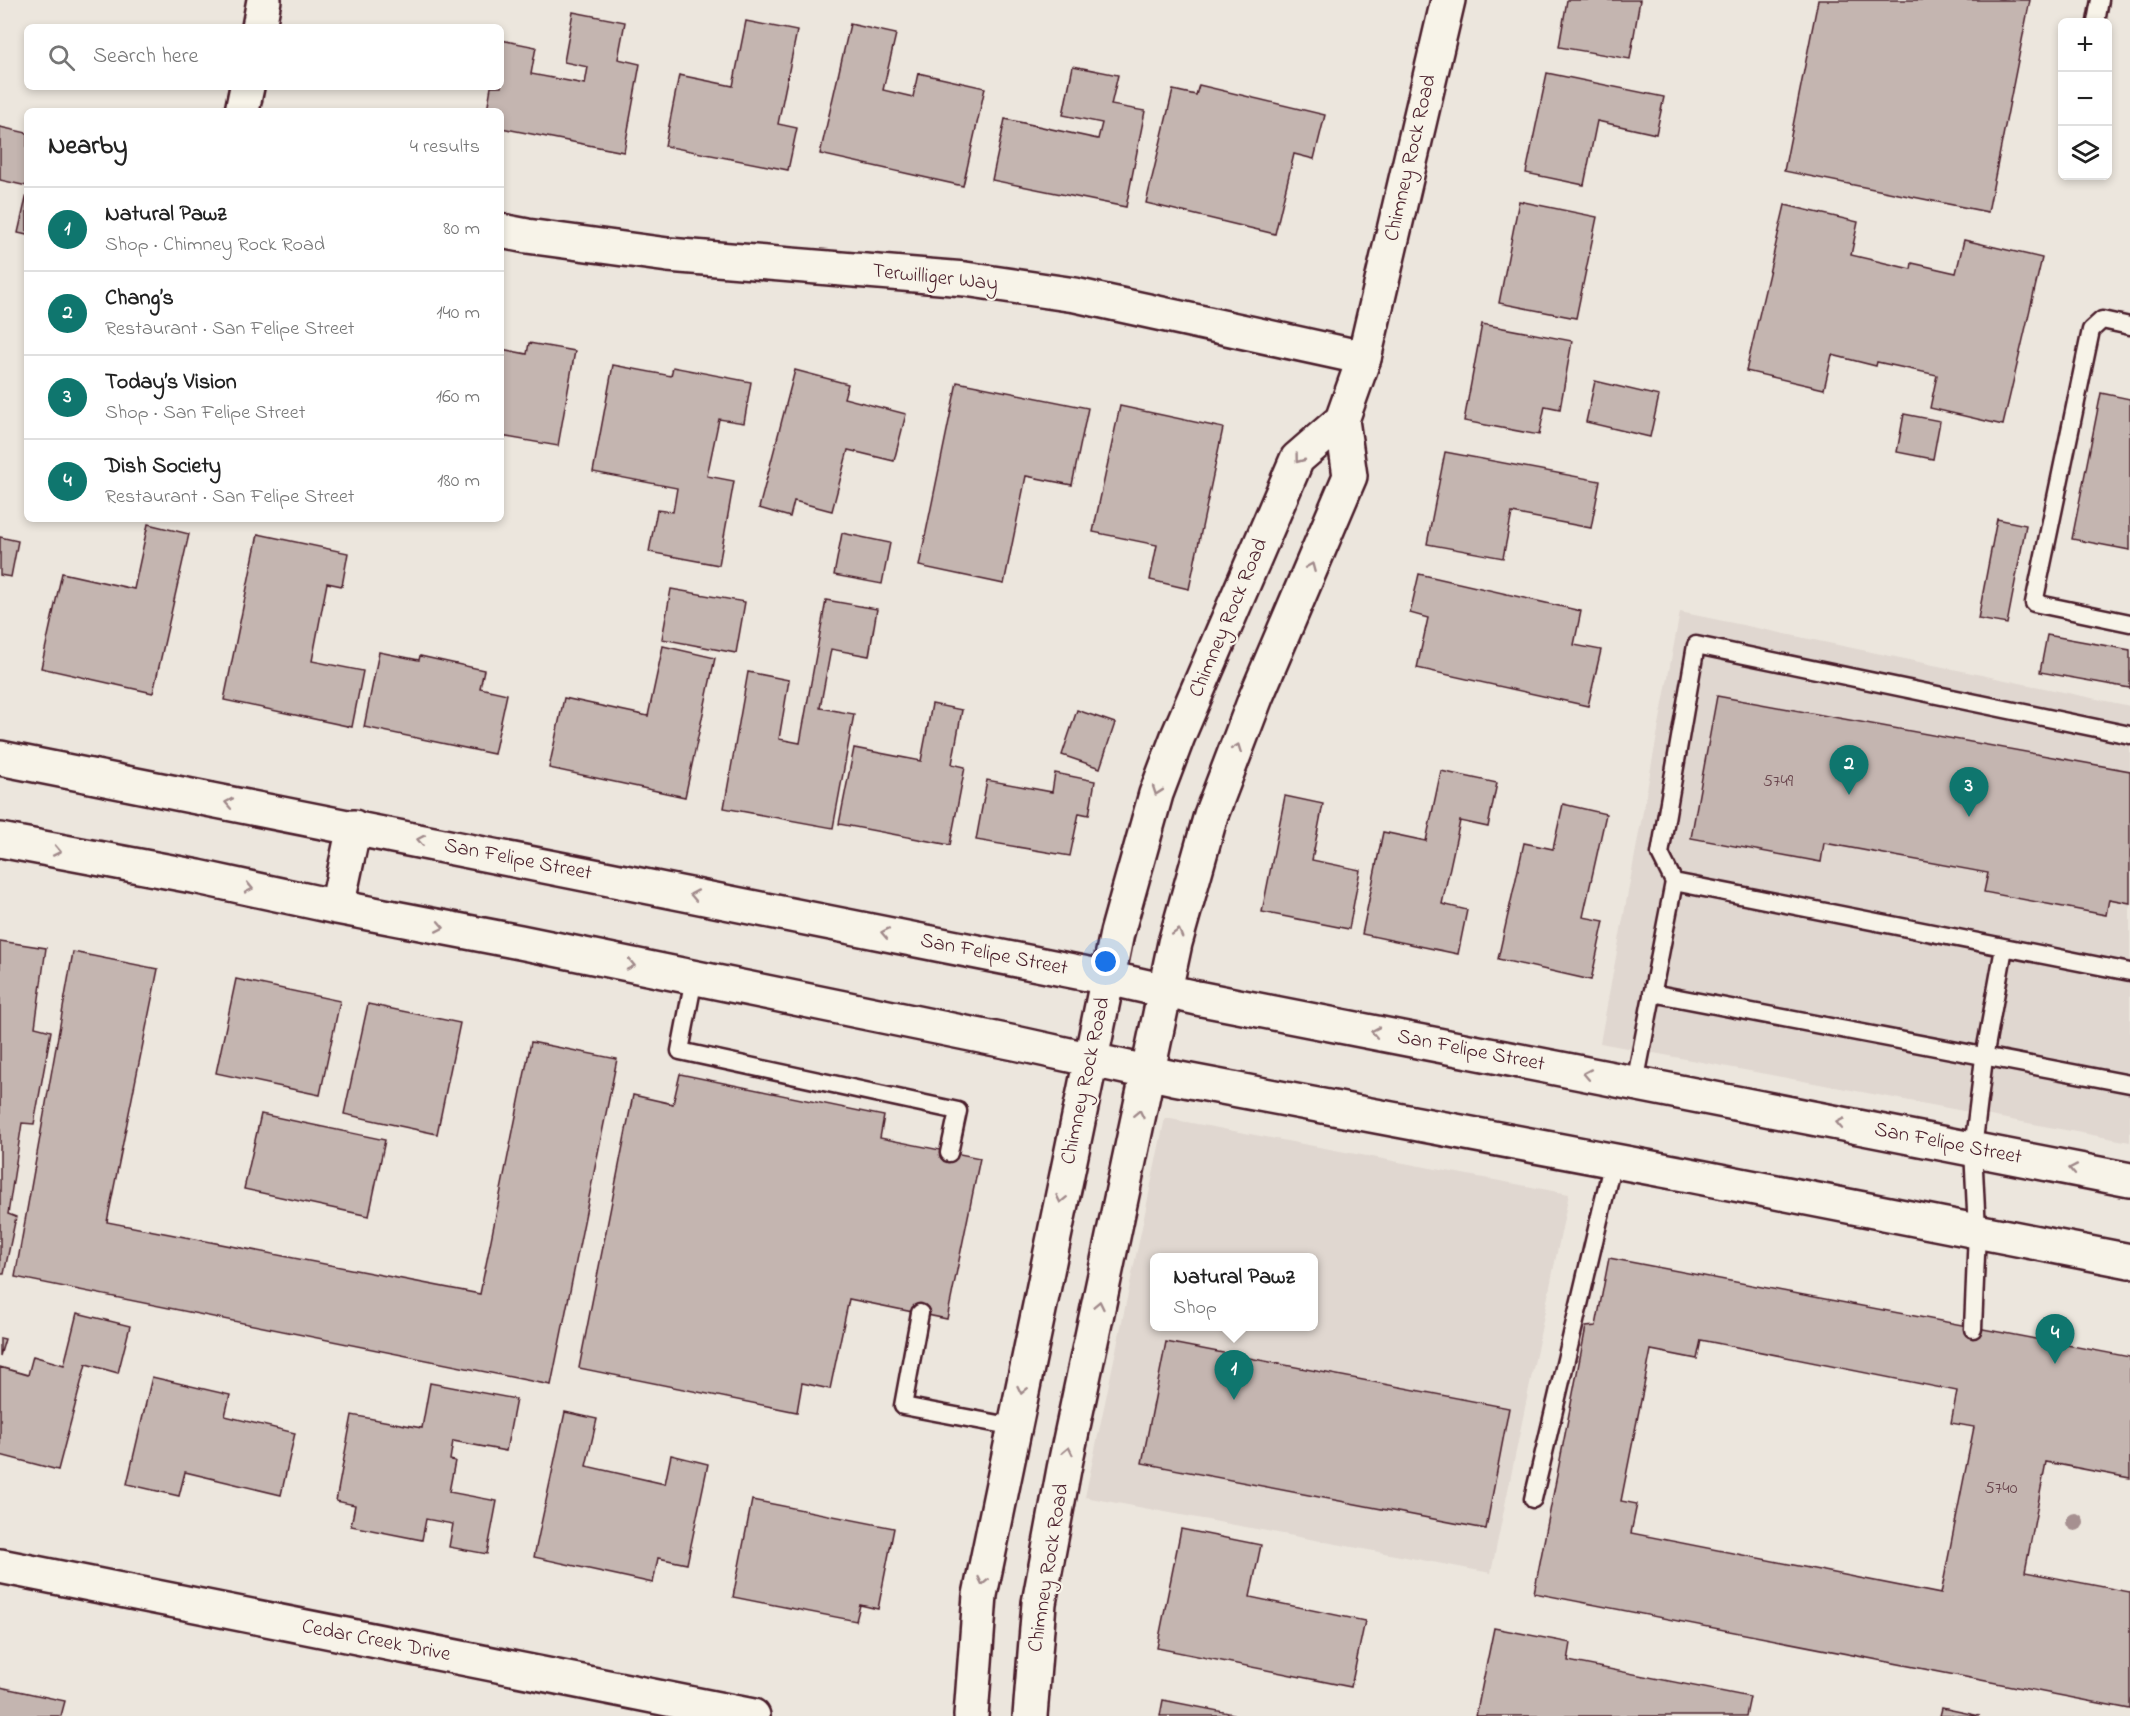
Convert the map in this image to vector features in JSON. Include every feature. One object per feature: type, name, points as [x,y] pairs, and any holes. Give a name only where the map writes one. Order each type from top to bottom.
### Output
[{"type":"main road","points":[[260,24],[264,0]]},
{"type":"main road","name":"Chimney Rock Road","points":[[1030,1716],[1039,1603],[1064,1469],[1175,943],[1211,815],[1256,697],[1350,476],[1342,420],[1364,358],[1448,0]]},
{"type":"main road","points":[[243,108],[246,90]]},
{"type":"main road","name":"Terwilliger Way","points":[[504,232],[668,255],[965,279],[1075,295],[1364,358]]},
{"type":"main road","name":"Chimney Rock Road","points":[[971,1716],[980,1595],[1117,933],[1156,794],[1178,736],[1297,459],[1342,420]]},
{"type":"main road","name":"San Felipe Street","points":[[0,758],[2130,1180]]},
{"type":"main road","points":[[337,907],[354,827]]},
{"type":"main road","points":[[0,840],[198,877],[1148,1072],[2130,1261]]},
{"type":"main road","name":"Cedar Creek Drive","points":[[0,1566],[753,1716]]},
{"type":"lane","points":[[2097,18],[2100,0]]},
{"type":"lane","points":[[2130,326],[2102,320],[2091,330],[2034,603],[2130,623]]},
{"type":"lane","points":[[1635,1083],[1674,882],[1660,854],[1696,645],[2130,735]]},
{"type":"lane","points":[[1674,882],[2130,972]]},
{"type":"lane","points":[[1973,1329],[1977,1231],[1973,1149],[1984,1058],[2004,948]]},
{"type":"lane","points":[[694,978],[680,1051],[958,1111],[950,1153]]},
{"type":"lane","points":[[1652,993],[2130,1084]]},
{"type":"lane","points":[[1533,1499],[1613,1161]]},
{"type":"lane","points":[[920,1313],[903,1406],[1015,1427]]},
{"type":"shaded area","points":[[1680,612],[2130,706],[2130,1142],[1600,1043]]},
{"type":"shaded area","points":[[1165,1118],[1569,1194],[1491,1573],[1085,1497]]},
{"type":"building","points":[[1567,0],[1640,0],[1630,59],[1559,47]]},
{"type":"building","points":[[1818,0],[2030,0],[1988,212],[1784,171]]},
{"type":"building","points":[[573,12],[625,22],[618,59],[640,64],[624,152],[504,129],[504,108],[488,108],[490,90],[504,90],[504,41],[536,47],[531,74],[585,84],[588,67],[564,62]]},
{"type":"building","points":[[746,21],[797,31],[778,124],[797,128],[788,170],[665,146],[679,75],[733,86]]},
{"type":"building","points":[[850,24],[896,34],[883,90],[913,97],[918,73],[985,88],[963,186],[820,154]]},
{"type":"building","points":[[1073,66],[1118,75],[1111,105],[1145,111],[1126,207],[992,180],[1005,119],[1098,139],[1102,123],[1063,115]]},
{"type":"building","points":[[1547,73],[1664,97],[1656,134],[1597,121],[1584,185],[1526,173]]},
{"type":"building","points":[[1199,85],[1325,115],[1314,159],[1294,154],[1275,234],[1146,203],[1173,90],[1196,95]]},
{"type":"building","points":[[0,127],[24,132],[24,185],[0,180]]},
{"type":"building","points":[[1519,201],[1597,217],[1576,318],[1499,303]]},
{"type":"building","points":[[1785,205],[1858,222],[1851,255],[1911,269],[1912,263],[1956,273],[1964,240],[2042,258],[2003,425],[1930,408],[1937,375],[1877,362],[1876,366],[1832,355],[1824,389],[1746,371]]},
{"type":"building","points":[[24,207],[24,234],[18,233]]},
{"type":"building","points":[[1482,324],[1572,341],[1560,409],[1545,406],[1539,435],[1464,421]]},
{"type":"building","points":[[529,343],[575,351],[558,446],[504,437],[504,350],[527,354]]},
{"type":"building","points":[[613,365],[671,376],[673,367],[751,382],[744,423],[719,419],[707,476],[734,481],[719,565],[649,552],[657,510],[673,512],[677,488],[593,472]]},
{"type":"building","points":[[795,370],[848,384],[844,398],[906,414],[894,461],[848,450],[832,511],[794,501],[790,517],[759,508]]},
{"type":"building","points":[[1595,381],[1659,396],[1650,437],[1586,422]]},
{"type":"building","points":[[957,382],[1088,408],[1072,485],[1026,476],[1004,584],[919,566]]},
{"type":"building","points":[[2101,393],[2130,399],[2130,550],[2072,539]]},
{"type":"building","points":[[1120,406],[1223,428],[1189,589],[1150,580],[1157,545],[1093,532]]},
{"type":"building","points":[[1904,414],[1940,421],[1933,459],[1897,452]]},
{"type":"building","points":[[1445,452],[1600,481],[1591,528],[1512,513],[1503,558],[1427,544]]},
{"type":"building","points":[[1997,519],[2026,525],[2007,624],[1978,619]]},
{"type":"building","points":[[148,524],[189,534],[153,693],[41,668],[62,573],[134,589]]},
{"type":"building","points":[[842,533],[890,543],[882,584],[834,575]]},
{"type":"building","points":[[258,534],[348,553],[342,586],[327,583],[312,661],[363,671],[352,727],[224,700]]},
{"type":"building","points":[[0,537],[18,541],[11,577],[0,575]]},
{"type":"building","points":[[1419,574],[1581,611],[1574,645],[1601,650],[1588,706],[1417,668],[1428,618],[1410,613]]},
{"type":"building","points":[[671,589],[745,602],[736,653],[662,639]]},
{"type":"building","points":[[826,600],[877,609],[869,656],[831,649],[820,708],[854,714],[833,828],[724,808],[748,672],[789,680],[779,739],[800,743]]},
{"type":"building","points":[[2047,635],[2130,650],[2130,688],[2040,672]]},
{"type":"building","points":[[663,646],[715,658],[685,797],[549,768],[564,698],[648,716]]},
{"type":"building","points":[[379,652],[419,660],[420,656],[484,670],[480,688],[507,694],[494,754],[364,727]]},
{"type":"building","points":[[1717,696],[2130,771],[2130,903],[2109,899],[2106,915],[1984,892],[1988,873],[1824,843],[1821,862],[1691,838]]},
{"type":"building","points":[[932,704],[962,710],[952,764],[965,767],[950,845],[839,824],[854,748],[921,761]]},
{"type":"building","points":[[1077,710],[1115,723],[1100,768],[1062,755]]},
{"type":"building","points":[[1441,771],[1497,783],[1488,827],[1460,821],[1442,904],[1467,910],[1458,954],[1362,934],[1383,832],[1426,841]]},
{"type":"building","points":[[1055,773],[1095,781],[1089,815],[1079,813],[1070,856],[976,840],[987,780],[1052,792]]},
{"type":"building","points":[[1285,796],[1323,804],[1312,860],[1360,870],[1349,929],[1262,912]]},
{"type":"building","points":[[1563,804],[1606,814],[1583,917],[1604,921],[1591,980],[1498,959],[1524,843],[1553,849]]},
{"type":"building","points":[[0,941],[46,948],[35,1027],[51,1031],[34,1124],[22,1123],[8,1214],[16,1217],[4,1274],[0,1274]]},
{"type":"building","points":[[73,952],[158,969],[107,1222],[480,1294],[531,1042],[617,1059],[551,1385],[15,1277]]},
{"type":"building","points":[[236,979],[340,1001],[320,1095],[216,1073]]},
{"type":"building","points":[[368,1004],[460,1023],[437,1134],[344,1114]]},
{"type":"building","points":[[680,1074],[884,1116],[880,1138],[980,1158],[947,1319],[849,1299],[830,1389],[802,1383],[797,1412],[579,1368],[633,1095],[673,1104]]},
{"type":"building","points":[[261,1114],[385,1140],[369,1216],[244,1189]]},
{"type":"building","points":[[1609,1258],[2130,1357],[2130,1478],[2046,1462],[2025,1572],[2130,1592],[2130,1709],[1534,1593],[1586,1327],[1596,1326]],"holes":[[[1701,1340],[1957,1391],[1951,1423],[1974,1427],[1941,1594],[1631,1533],[1637,1504],[1621,1501],[1651,1350],[1697,1359]]]},
{"type":"building","points":[[77,1313],[130,1326],[118,1373],[86,1364],[58,1470],[0,1455],[0,1367],[28,1375],[33,1356],[64,1365]]},
{"type":"building","points":[[0,1338],[5,1339],[0,1356]]},
{"type":"building","points":[[1166,1342],[1509,1408],[1486,1529],[1142,1463]]},
{"type":"building","points":[[152,1377],[230,1395],[225,1416],[295,1433],[281,1495],[185,1472],[179,1496],[127,1484]]},
{"type":"building","points":[[430,1383],[516,1399],[506,1451],[453,1441],[450,1460],[455,1461],[449,1492],[497,1501],[487,1554],[449,1547],[453,1524],[426,1519],[422,1540],[351,1526],[355,1505],[336,1501],[352,1415],[422,1428]]},
{"type":"building","points":[[565,1412],[597,1419],[586,1466],[665,1484],[671,1455],[708,1464],[687,1564],[658,1558],[653,1583],[534,1557]]},
{"type":"building","points":[[752,1500],[894,1528],[878,1609],[860,1605],[856,1621],[733,1597]]},
{"type":"building","points":[[1181,1529],[1261,1545],[1250,1597],[1365,1621],[1351,1687],[1157,1648]]},
{"type":"building","points":[[1494,1628],[1571,1643],[1568,1661],[1750,1697],[1746,1716],[1476,1716]]},
{"type":"building","points":[[0,1687],[65,1701],[61,1716],[0,1716]]},
{"type":"building","points":[[1163,1700],[1234,1714],[1234,1716],[1160,1716]]},
{"type":"building","points":[[1942,1708],[1980,1716],[1940,1716]]},
{"type":"place","name":"Chang’s","points":[[1849,795]]},
{"type":"place","name":"Today’s Vision","points":[[1969,817]]},
{"type":"place","name":"Dish Society","points":[[2055,1364]]},
{"type":"place","name":"Natural Pawz","points":[[1234,1400]]}]
